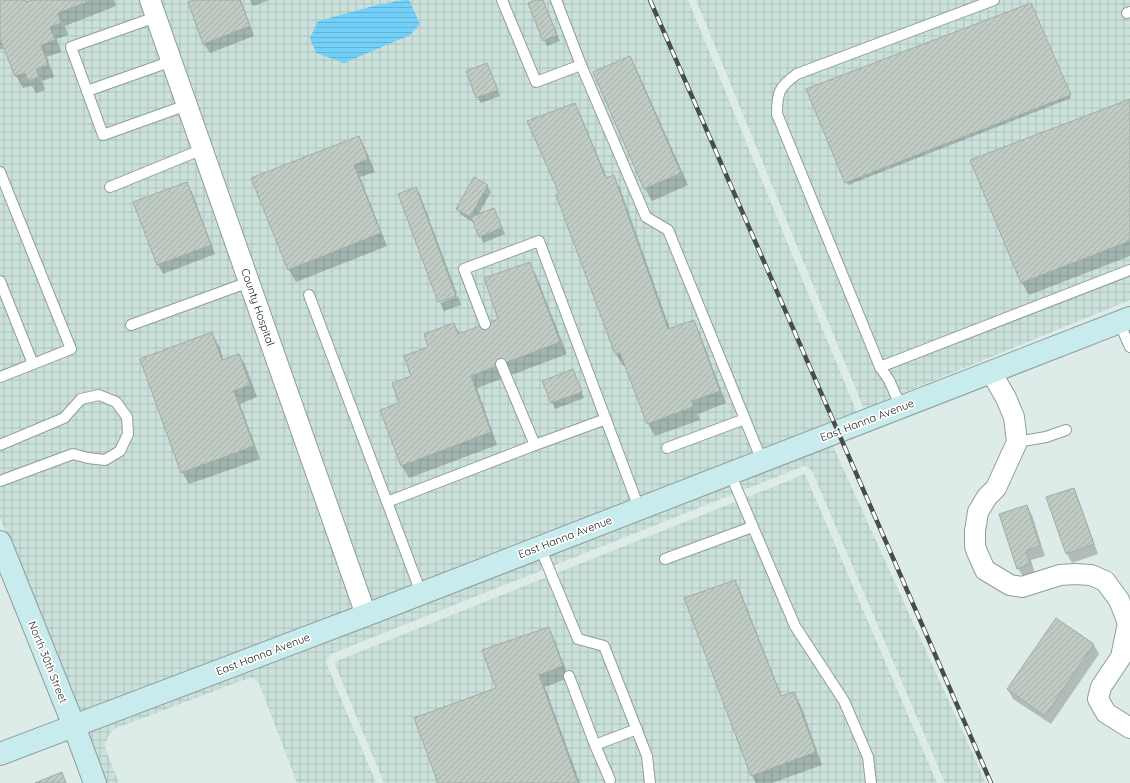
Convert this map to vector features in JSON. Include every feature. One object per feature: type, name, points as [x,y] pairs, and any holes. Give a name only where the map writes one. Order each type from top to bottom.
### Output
[{"type":"street","name":"County Hospital","points":[[153,8],[366,615]]},
{"type":"street","name":"East Hanna Avenue","points":[[0,754],[366,615],[1125,320]]},
{"type":"street","points":[[991,372],[1006,398],[1014,417],[1017,442],[996,488],[987,497],[978,512],[975,531],[977,552],[985,570],[1010,585],[1022,587],[1060,575],[1075,574],[1091,575],[1105,581],[1118,600],[1128,623],[1121,658],[1101,687],[1098,699],[1106,713],[1130,728]]},
{"type":"street","name":"North 30th Street","points":[[0,542],[74,726],[95,783]]},
{"type":"lane","points":[[502,0],[536,82],[581,65]]},
{"type":"lane","points":[[556,0],[581,65],[646,217],[668,230],[762,461]]},
{"type":"lane","points":[[901,407],[889,380],[880,367],[778,114],[777,97],[785,83],[796,74],[994,0]]},
{"type":"lane","points":[[153,8],[71,47],[103,135],[187,105]]},
{"type":"lane","points":[[87,91],[172,61]]},
{"type":"lane","points":[[110,186],[203,149]]},
{"type":"lane","points":[[0,172],[71,350],[0,377]]},
{"type":"lane","points":[[484,324],[464,269],[539,241],[639,508]]},
{"type":"lane","points":[[880,367],[1130,270]]},
{"type":"lane","points":[[0,281],[33,364]]},
{"type":"lane","points":[[131,325],[249,282]]},
{"type":"lane","points":[[309,295],[421,593]]},
{"type":"lane","points":[[1125,320],[1130,347]]},
{"type":"lane","points":[[501,364],[535,446]]},
{"type":"lane","points":[[0,445],[64,418],[81,399],[99,396],[116,402],[127,417],[128,434],[120,451],[105,460],[73,454],[0,481]]},
{"type":"lane","points":[[387,502],[606,419]]},
{"type":"lane","points":[[666,448],[745,419]]},
{"type":"lane","points":[[1017,442],[1046,437],[1066,430]]},
{"type":"lane","points":[[730,473],[795,626],[844,701],[868,757],[871,783]]},
{"type":"lane","points":[[665,559],[752,527]]},
{"type":"lane","points":[[540,547],[578,639],[604,646],[647,756],[650,783]]},
{"type":"lane","points":[[569,676],[610,780]]},
{"type":"lane","points":[[596,745],[637,729]]},
{"type":"shaded area","points":[[0,0],[141,0],[354,608],[79,713],[0,518]]},
{"type":"shaded area","points":[[160,0],[403,0],[377,5],[318,21],[420,24],[409,0],[688,0],[857,413],[371,602]]},
{"type":"shaded area","points":[[696,0],[1130,0],[1130,300],[864,409]]},
{"type":"shaded area","points":[[832,444],[986,783],[945,783],[812,471],[808,467],[804,466],[331,654],[326,660],[327,665],[376,783],[297,783],[259,683],[254,678],[249,678],[114,729],[110,733],[105,745],[119,783],[105,783],[86,732]]},
{"type":"shaded area","points":[[805,474],[937,783],[384,783],[334,662]]},
{"type":"water","points":[[409,0],[420,24],[410,35],[344,63],[316,53],[310,38],[318,21],[377,5]]},
{"type":"building","points":[[0,0],[25,0],[26,2],[32,0],[93,0],[58,13],[61,23],[50,27],[55,40],[41,45],[48,65],[36,69],[39,77],[28,81],[25,73],[15,76],[0,39]]},
{"type":"building","points":[[194,0],[240,0],[250,26],[203,44],[188,2]]},
{"type":"building","points":[[536,0],[543,0],[557,35],[543,41],[528,3]]},
{"type":"building","points":[[1031,3],[1071,95],[845,183],[806,89]]},
{"type":"building","points":[[630,56],[681,173],[644,189],[593,72]]},
{"type":"building","points":[[487,63],[498,90],[476,98],[466,71]]},
{"type":"building","points":[[1130,99],[1130,241],[1021,283],[970,160]]},
{"type":"building","points":[[575,103],[606,178],[614,175],[668,329],[694,320],[720,391],[692,401],[693,407],[647,424],[620,353],[615,354],[556,195],[559,193],[527,121]]},
{"type":"building","points":[[359,136],[368,159],[354,165],[381,233],[288,270],[251,178]]},
{"type":"building","points":[[474,177],[488,185],[470,217],[456,209]]},
{"type":"building","points":[[187,182],[211,245],[157,265],[133,202]]},
{"type":"building","points":[[416,187],[456,296],[438,302],[398,194]]},
{"type":"building","points":[[494,208],[502,228],[479,237],[471,217]]},
{"type":"building","points":[[530,262],[560,342],[471,376],[491,432],[401,466],[380,410],[399,403],[392,383],[411,376],[404,356],[428,347],[424,334],[454,323],[458,334],[498,319],[484,278]]},
{"type":"building","points":[[212,332],[222,360],[239,354],[250,385],[234,391],[254,446],[181,473],[140,359]]},
{"type":"building","points":[[573,369],[582,392],[551,403],[542,381]]},
{"type":"building","points":[[1074,488],[1094,544],[1066,554],[1046,497]]},
{"type":"building","points":[[1027,505],[1040,546],[1026,551],[1030,564],[1017,569],[999,514]]},
{"type":"building","points":[[735,580],[781,696],[794,692],[816,752],[751,776],[684,598]]},
{"type":"building","points":[[1056,618],[1094,644],[1045,716],[1007,689]]},
{"type":"building","points":[[549,627],[563,666],[539,675],[578,783],[438,783],[414,718],[496,688],[482,650]]},
{"type":"building","points":[[62,772],[66,783],[35,783]]},
{"type":"railway","points":[[650,0],[991,783]]}]
